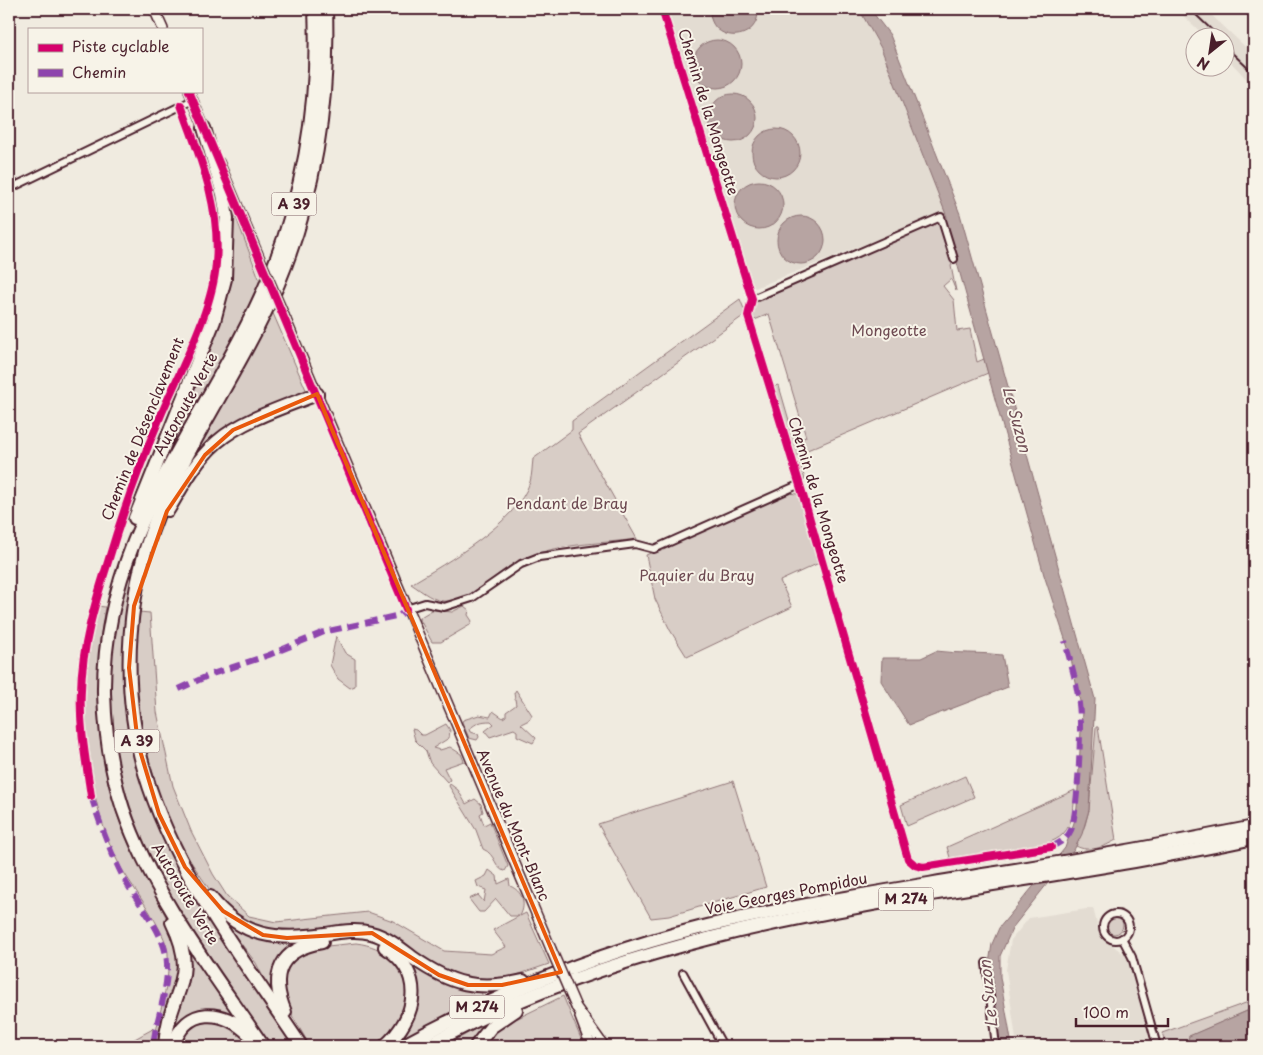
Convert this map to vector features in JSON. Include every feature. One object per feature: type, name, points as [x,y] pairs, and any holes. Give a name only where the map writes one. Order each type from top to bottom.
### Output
[{"type":"highway","name":"Autoroute Verte","points":[[262,1046],[153,877],[122,806],[107,731],[105,660],[115,595],[140,526],[172,462],[242,335],[260,299],[281,246],[296,196],[310,126],[315,74],[315,9]]},
{"type":"highway","name":"Autoroute Verte","points":[[299,1044],[206,903],[185,867],[159,814],[138,744],[130,690],[129,668],[134,606],[149,542],[164,502],[264,313],[277,285],[299,224],[316,158],[322,123],[326,76],[326,9]]},
{"type":"highway","points":[[115,595],[130,532],[214,321],[225,279],[228,240],[226,206],[204,128]]},
{"type":"highway","points":[[134,606],[163,521],[187,479],[216,442],[233,430],[317,394]]},
{"type":"highway","name":"Voie Georges Pompidou","points":[[402,1046],[474,1009],[555,974],[657,940],[776,911],[1100,856],[1254,827]]},
{"type":"highway","name":"Voie Georges Pompidou","points":[[427,1046],[507,1007],[564,985],[652,955],[760,927],[865,906],[1137,861],[1254,838]]},
{"type":"highway","points":[[185,867],[223,911],[242,926],[263,935],[287,938],[352,931],[372,933],[393,943],[439,975],[468,985],[502,985],[555,974]]},
{"type":"highway","points":[[153,877],[153,886],[180,938],[185,956],[183,980],[169,1017],[165,1046]]},
{"type":"highway","points":[[299,1044],[278,991],[277,979],[283,962],[293,952],[308,945],[358,938],[376,942],[393,953],[403,964],[411,983],[412,1002],[408,1018],[398,1034],[384,1046]]},
{"type":"highway","points":[[476,1046],[491,1027],[507,1015],[564,985]]},
{"type":"highway","points":[[173,1046],[179,1033],[190,1021],[213,1014],[236,1022],[262,1046]]},
{"type":"main road","points":[[154,9],[163,28]]},
{"type":"main road","name":"Avenue du Mont-Blanc","points":[[191,95],[406,609],[576,1007],[604,1046]]},
{"type":"main road","points":[[576,1007],[591,1046]]},
{"type":"street","name":"Chemin de la Mongeotte","points":[[662,9],[752,298],[748,316],[908,859],[915,865],[923,867],[1051,847]]},
{"type":"street","points":[[9,189],[182,105],[191,95]]},
{"type":"street","name":"Chemin de Désenclavement","points":[[91,796],[81,709],[82,674],[88,632],[110,554],[137,475],[206,309],[215,275],[216,212],[203,166],[182,105]]},
{"type":"street","points":[[752,298],[941,217],[954,259]]},
{"type":"street","points":[[406,609],[425,602],[444,607],[472,598],[521,564],[539,557],[635,544],[654,548],[798,485]]},
{"type":"street","points":[[1111,915],[1123,916],[1128,923],[1127,932],[1122,938],[1114,939],[1104,932],[1103,924],[1111,915]]},
{"type":"street","points":[[1122,938],[1132,957],[1157,1046]]},
{"type":"street","points":[[986,963],[996,1046]]},
{"type":"street","points":[[683,972],[723,1046]]},
{"type":"highlighted area","points":[[317,394],[561,972],[502,985],[468,985],[439,975],[372,933],[287,938],[263,935],[223,911],[185,867],[159,814],[138,744],[129,668],[134,606],[167,511],[205,455],[233,430]]},
{"type":"shaded area","points":[[667,9],[859,9],[881,48],[946,212],[750,290]]},
{"type":"shaded area","points":[[1176,9],[1205,9],[1225,28],[1196,28]]},
{"type":"shaded area","points":[[1236,38],[1254,55],[1254,87],[1236,68]]},
{"type":"shaded area","points":[[1093,908],[1100,936],[1128,957],[1151,1046],[1017,1046],[1006,970],[1011,940],[1029,918]]},
{"type":"green space","points":[[227,193],[260,281],[238,329],[148,494],[222,309]]},
{"type":"green space","name":"Mongeotte","points":[[934,222],[942,223],[953,262],[951,266],[956,291],[951,279],[943,286],[954,300],[957,331],[970,329],[977,362],[984,359],[988,373],[798,454],[805,480],[800,481],[773,389],[777,385],[779,386],[795,441],[806,437],[769,314],[752,321],[751,312],[755,302]]},
{"type":"green space","name":"Pendant de Bray","points":[[740,299],[746,314],[578,434],[637,539],[563,547],[534,554],[512,565],[469,595],[449,601],[434,598],[411,584],[461,553],[496,527],[511,512],[523,497],[530,482],[533,459],[572,430],[572,421]]},
{"type":"green space","points":[[272,311],[307,392],[229,428],[223,428],[186,471],[254,348]]},
{"type":"green space","name":"Paquier du Bray","points":[[788,493],[797,494],[801,499],[819,563],[780,581],[792,607],[687,657],[670,630],[655,599],[646,555]]},
{"type":"green space","points":[[144,526],[149,529],[126,634],[145,791],[296,1046],[268,1046],[233,995],[171,895],[145,844],[126,792],[114,737],[110,678],[119,602]]},
{"type":"green space","points":[[97,606],[105,607],[98,667],[98,697],[99,728],[109,788],[129,845],[167,918],[180,958],[160,1046],[154,1046],[168,977],[166,943],[155,921],[119,864],[109,843],[94,793],[89,765],[85,737],[83,684],[86,654]]},
{"type":"green space","points":[[464,606],[469,610],[468,615],[472,621],[470,625],[441,642],[432,642],[419,618],[432,610],[452,612]]},
{"type":"green space","points":[[139,612],[150,613],[157,712],[173,786],[191,831],[213,874],[227,896],[249,916],[276,922],[368,912],[393,921],[444,951],[491,954],[506,947],[493,930],[519,916],[510,916],[496,899],[484,912],[479,912],[469,899],[478,895],[484,902],[486,890],[478,887],[476,881],[486,876],[489,870],[497,876],[498,884],[509,879],[510,886],[520,894],[523,907],[520,916],[526,913],[549,964],[499,981],[451,977],[387,935],[295,934],[253,927],[216,899],[189,859],[172,827],[162,805],[148,756],[137,699],[135,657]]},
{"type":"green space","points":[[336,636],[345,653],[355,659],[355,686],[350,688],[338,679],[330,665]]},
{"type":"green space","points":[[516,690],[532,715],[529,720],[521,724],[536,738],[533,743],[517,736],[517,731],[514,729],[490,737],[485,731],[494,724],[491,721],[484,721],[474,725],[469,729],[470,732],[478,734],[479,737],[477,740],[469,738],[462,722],[463,720],[479,715],[490,717],[493,711],[503,718],[506,716],[506,712],[516,705],[514,693]]},
{"type":"green space","points":[[446,724],[450,730],[449,738],[433,748],[440,750],[450,747],[461,754],[464,761],[444,768],[450,780],[447,782],[430,763],[426,751],[415,740],[412,729],[421,735],[425,735]]},
{"type":"green space","points":[[1096,727],[1098,727],[1116,840],[1101,847],[1086,849],[1076,846],[1089,810]]},
{"type":"green space","points":[[965,776],[974,797],[907,826],[901,805]]},
{"type":"green space","points":[[733,781],[766,887],[669,916],[651,918],[598,824]]},
{"type":"green space","points":[[450,784],[458,790],[466,804],[475,799],[481,804],[483,812],[480,814],[484,825],[490,822],[508,866],[505,871],[499,868],[491,854],[483,849],[476,830],[449,786]]},
{"type":"green space","points":[[1075,790],[1073,813],[1067,830],[1055,840],[1028,849],[951,861],[947,847]]},
{"type":"green space","points":[[1114,916],[1120,919],[1123,925],[1120,931],[1114,934],[1108,931],[1105,925],[1108,919]]},
{"type":"green space","points":[[222,919],[302,940],[274,971],[270,991],[256,963]]},
{"type":"green space","points":[[185,943],[237,1018],[220,1012],[169,1036]]},
{"type":"green space","points":[[356,943],[376,948],[391,957],[401,970],[406,984],[406,1000],[402,1017],[392,1032],[378,1046],[310,1046],[283,1000],[284,967],[288,961],[318,947]]},
{"type":"green space","points":[[401,956],[481,991],[483,998],[393,1044],[413,1015]]},
{"type":"green space","points":[[563,996],[584,1046],[481,1046],[490,1035],[512,1017],[518,1018]]},
{"type":"green space","points":[[1254,1000],[1254,1008],[1190,1036],[1186,1046],[1167,1046],[1162,1033]]},
{"type":"green space","points":[[214,1019],[241,1032],[252,1046],[177,1046],[184,1035],[196,1024]]},
{"type":"green space","points":[[490,1021],[472,1046],[445,1046]]},
{"type":"green space","points":[[153,1028],[152,1046],[122,1046],[151,1030]]},
{"type":"water","points":[[710,9],[758,9],[756,20],[751,29],[743,34],[734,35],[725,34],[717,29],[712,20]]},
{"type":"water","name":"Le Suzon","points":[[859,9],[870,9],[890,35],[960,214],[1095,699],[1089,810],[1082,834],[1074,850],[1013,927],[1000,956],[1000,977],[1012,1046],[1000,1046],[988,970],[992,944],[999,928],[1065,848],[1076,817],[1082,711],[1070,654],[1044,575],[946,224],[947,217],[881,48]]},
{"type":"water","points":[[712,40],[722,40],[731,44],[737,50],[740,55],[740,73],[731,84],[722,88],[712,88],[703,84],[697,78],[693,69],[693,59],[697,50],[703,44]]},
{"type":"water","points":[[728,94],[738,94],[747,98],[753,104],[756,109],[756,127],[747,138],[738,142],[728,142],[719,138],[713,132],[709,123],[709,113],[713,104],[719,98]]},
{"type":"water","points":[[771,129],[781,129],[790,133],[796,139],[799,144],[799,162],[790,173],[781,177],[771,177],[762,173],[756,167],[752,158],[752,148],[756,139],[762,133]]},
{"type":"water","points":[[754,181],[764,181],[773,185],[779,191],[782,196],[782,214],[773,225],[764,229],[754,229],[745,225],[739,219],[735,210],[735,200],[739,191],[745,185]]},
{"type":"water","points":[[796,216],[806,216],[815,220],[821,226],[824,231],[824,249],[815,260],[806,264],[796,264],[787,260],[781,254],[777,245],[777,235],[781,226],[787,220]]},
{"type":"water","points":[[936,651],[1002,655],[1008,687],[909,725],[881,681],[882,658],[921,658]]},
{"type":"water","points":[[1254,1008],[1254,1046],[1186,1046],[1189,1036]]},
{"type":"railway","points":[[1190,9],[1210,28]]},
{"type":"railway","points":[[1236,57],[1254,74]]},
{"type":"marked path","points":[[179,689],[212,674],[269,655],[324,632],[400,615],[406,609]]},
{"type":"marked path","points":[[1051,847],[1063,840],[1071,830],[1076,806],[1079,768],[1079,704],[1065,641]]},
{"type":"marked path","points":[[91,796],[118,867],[157,930],[165,952],[167,964],[166,985],[153,1046]]},
{"type":"cycle path","points":[[662,9],[752,299],[748,316],[802,492],[908,859],[915,865],[923,867],[1051,847]]},
{"type":"cycle path","points":[[189,92],[406,609]]},
{"type":"cycle path","points":[[91,796],[81,717],[82,674],[90,627],[113,546],[132,489],[153,433],[202,320],[214,281],[217,242],[212,202],[202,163],[181,105]]}]
